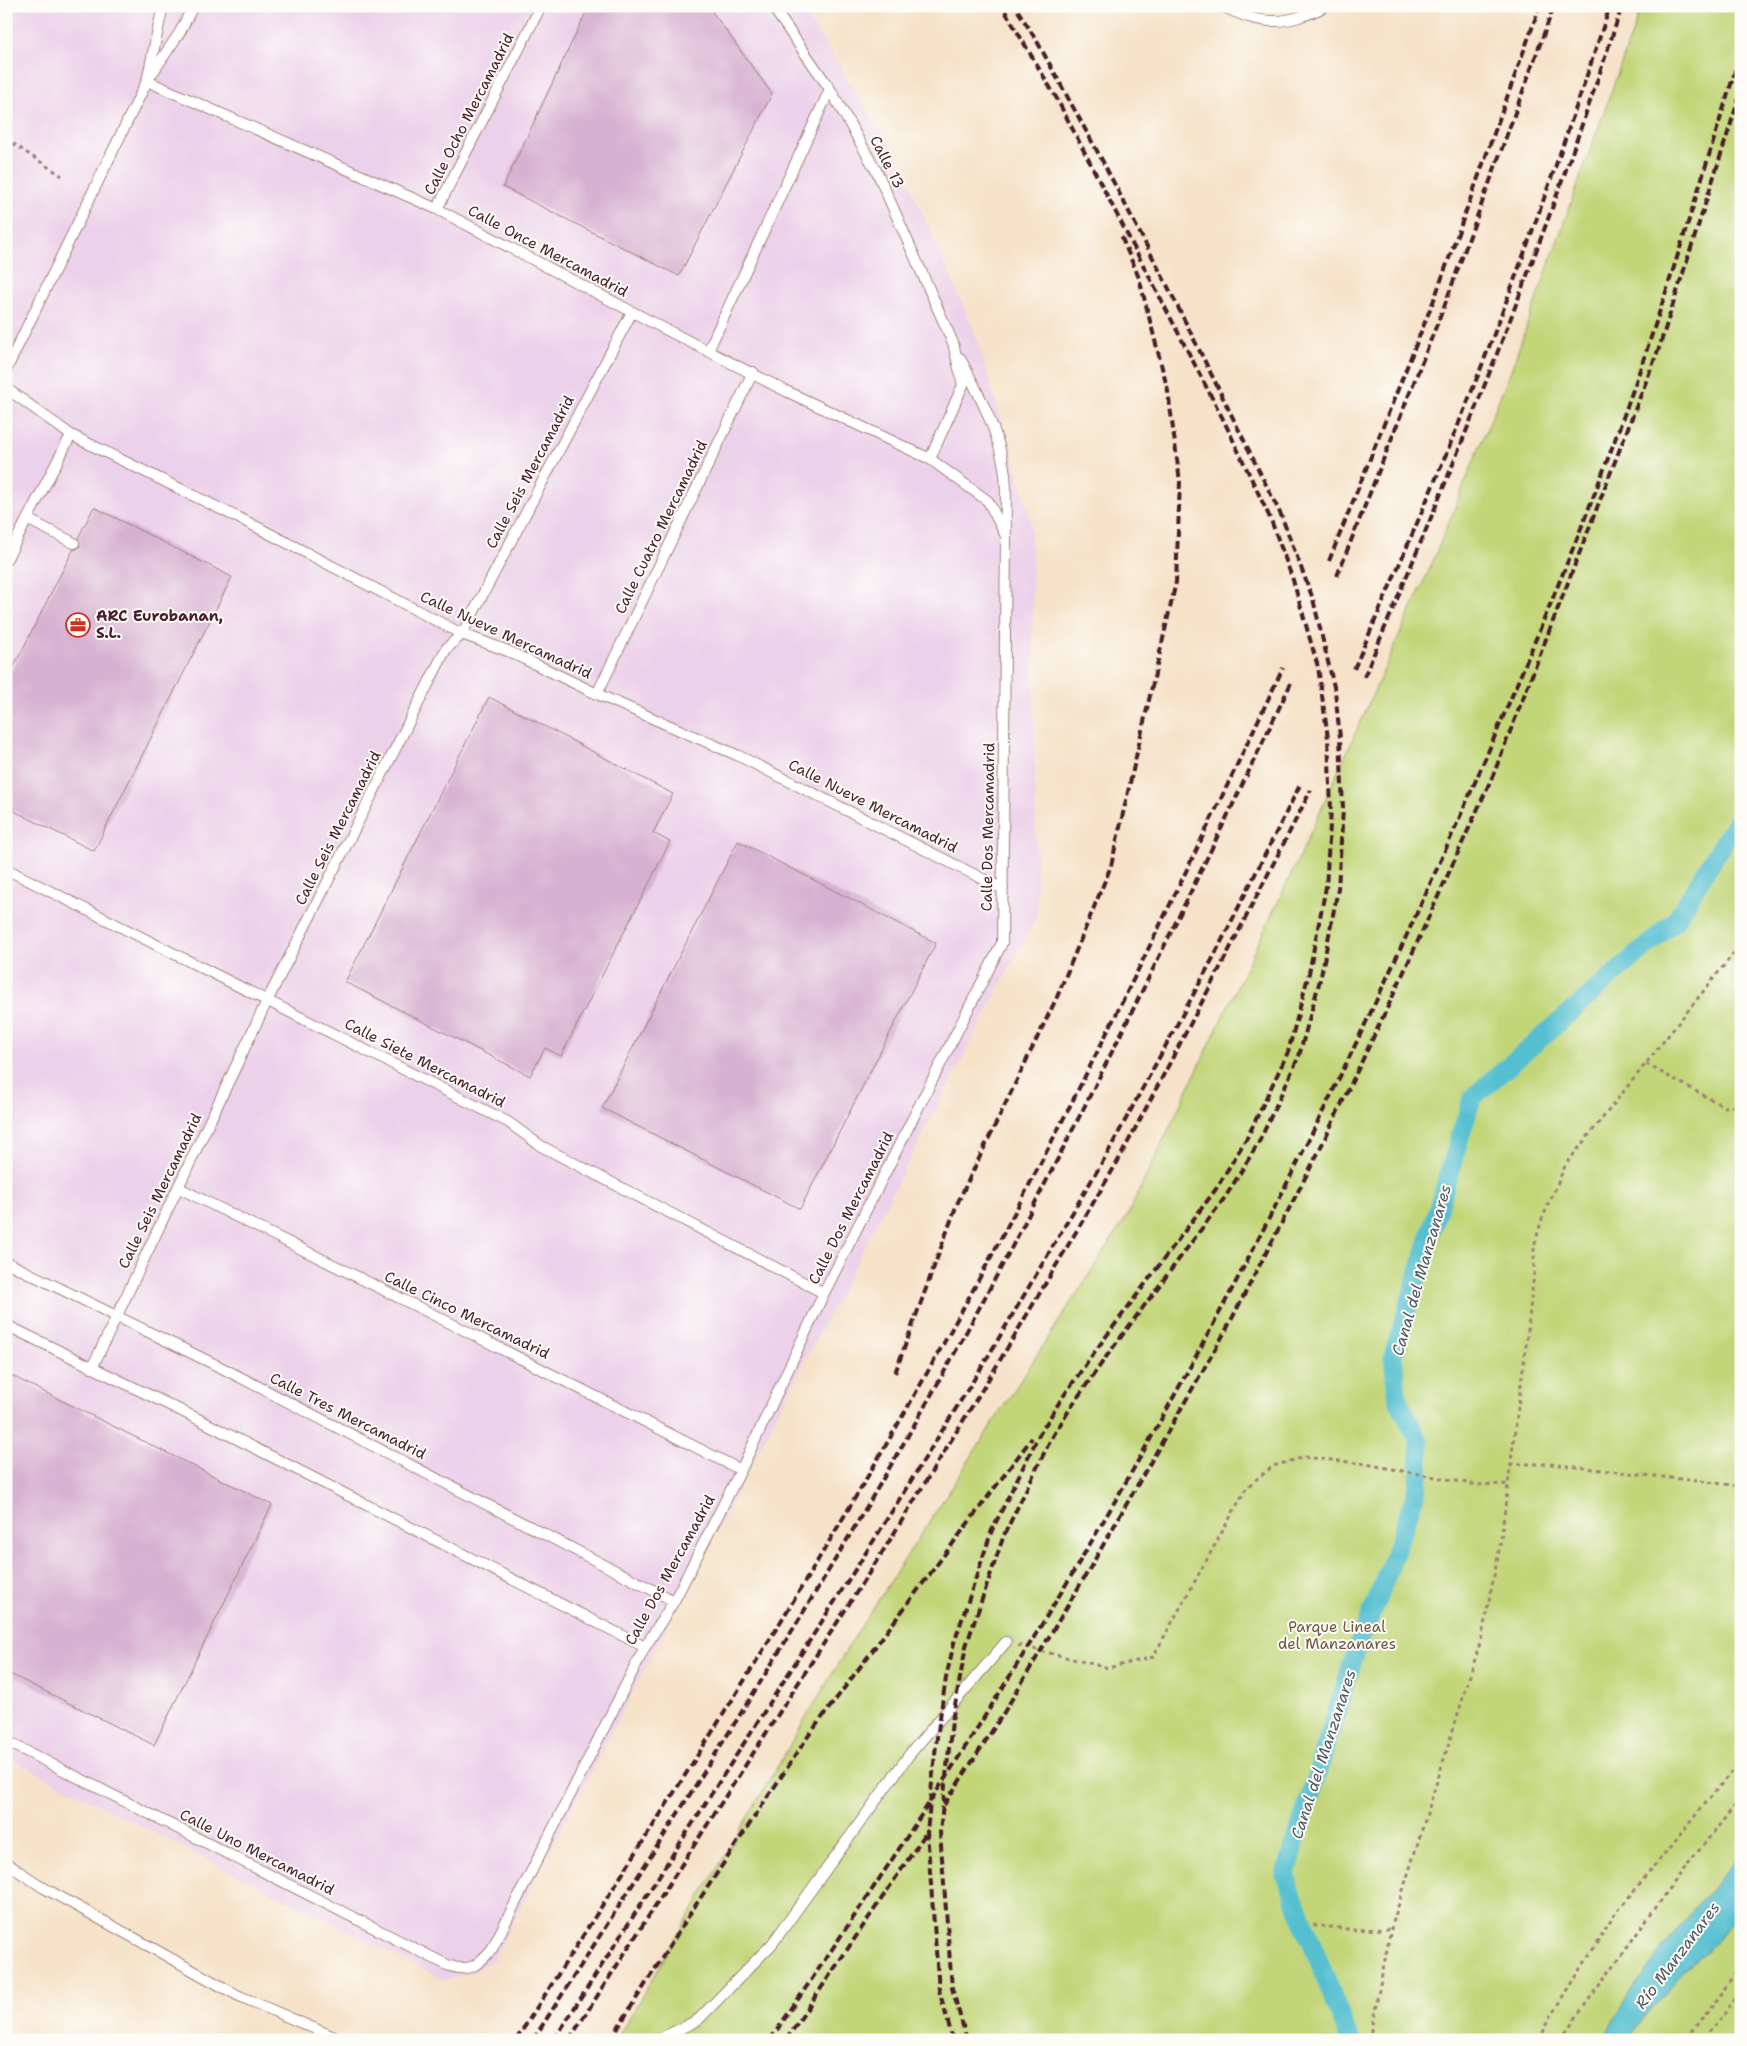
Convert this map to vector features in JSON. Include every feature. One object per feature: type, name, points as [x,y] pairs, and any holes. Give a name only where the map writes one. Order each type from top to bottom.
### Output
[{"type":"lane","points":[[147,81],[163,6]]},
{"type":"lane","points":[[6,370],[147,81],[180,32],[193,6]]},
{"type":"lane","name":"Calle Ocho Mercamadrid","points":[[437,209],[541,6]]},
{"type":"lane","name":"Calle 13","points":[[772,6],[830,89],[878,174],[953,343],[978,392],[998,444],[1005,474],[1006,536]]},
{"type":"lane","points":[[1222,6],[1238,14],[1272,22],[1310,14],[1325,6]]},
{"type":"lane","name":"Calle Once Mercamadrid","points":[[147,81],[437,209],[786,391],[930,459]]},
{"type":"lane","points":[[708,351],[830,89]]},
{"type":"lane","name":"Calle Seis Mercamadrid","points":[[92,1368],[267,1001],[446,649],[462,634],[632,312]]},
{"type":"lane","name":"Calle 13","points":[[930,459],[963,385],[953,343]]},
{"type":"lane","name":"Calle Cuatro Mercamadrid","points":[[597,694],[752,372]]},
{"type":"lane","name":"Calle Nueve Mercamadrid","points":[[6,388],[71,434],[251,524],[462,634],[508,652],[597,694],[739,756],[1003,889]]},
{"type":"lane","points":[[6,560],[71,434]]},
{"type":"lane","name":"Calle Dos Mercamadrid","points":[[492,1949],[645,1647],[674,1601],[741,1470],[824,1293],[1002,943],[1006,536],[988,501],[930,459]]},
{"type":"lane","points":[[27,519],[74,543]]},
{"type":"lane","name":"Calle Siete Mercamadrid","points":[[6,869],[508,1122],[541,1146],[824,1293]]},
{"type":"lane","name":"Calle Cinco Mercamadrid","points":[[178,1188],[461,1328],[741,1470]]},
{"type":"lane","name":"Calle Tres Mercamadrid","points":[[6,1262],[224,1369],[674,1601]]},
{"type":"lane","points":[[6,1325],[207,1424],[645,1647]]},
{"type":"lane","points":[[657,2040],[698,2020],[772,1944],[909,1755],[1006,1642]]},
{"type":"lane","name":"Calle Uno Mercamadrid","points":[[6,1741],[446,1965],[458,1969],[471,1968],[483,1960],[492,1949]]},
{"type":"lane","points":[[6,1863],[44,1888],[237,1995],[341,2040]]},
{"type":"path","points":[[6,139],[62,176]]},
{"type":"path","points":[[1369,2040],[1391,1930],[1481,1640],[1500,1546],[1530,1310],[1534,1273],[1534,1246],[1542,1219],[1566,1164],[1741,944]]},
{"type":"path","points":[[1646,1064],[1725,1107],[1741,1106]]},
{"type":"path","points":[[1006,1642],[1108,1668],[1153,1657],[1247,1486],[1272,1466],[1305,1457],[1366,1464],[1477,1485],[1507,1484]]},
{"type":"path","points":[[1510,1464],[1550,1464],[1741,1486]]},
{"type":"path","points":[[1539,2040],[1551,2017],[1616,1914],[1741,1760]]},
{"type":"path","points":[[1563,2040],[1566,2031],[1678,1877],[1741,1798]]},
{"type":"path","points":[[1313,1925],[1355,1930],[1391,1930]]},
{"type":"path","points":[[1685,2040],[1741,1967]]},
{"type":"path","points":[[1703,2040],[1741,1990]]},
{"type":"shaded area","points":[[6,6],[800,6],[898,158],[975,333],[1031,518],[1037,915],[493,1960],[472,1973],[444,1980],[6,1757]]},
{"type":"green space","name":"Parque Lineal del Manzanares","points":[[1642,6],[1741,6],[1741,2040],[616,2040],[848,1647],[1127,1216],[1299,858],[1433,561],[1511,370]]},
{"type":"water","name":"Río Manzanares","points":[[1741,1853],[1741,1909],[1719,1939],[1707,1953],[1685,1970],[1646,2014],[1627,2040],[1602,2040],[1632,1990]]},
{"type":"building","points":[[589,6],[708,6],[772,94],[679,276],[503,187]]},
{"type":"building","points":[[94,507],[232,577],[94,851],[6,807],[6,682],[73,550],[80,546],[78,538]]},
{"type":"building","points":[[489,697],[673,794],[653,833],[670,842],[561,1056],[545,1048],[530,1076],[345,982]]},
{"type":"building","points":[[738,841],[936,943],[800,1209],[602,1108]]},
{"type":"building","points":[[6,1373],[272,1505],[154,1745],[6,1672]]},
{"type":"waterway","name":"Canal del Manzanares","points":[[1350,2040],[1285,1875],[1356,1651],[1389,1570],[1417,1490],[1420,1472],[1419,1441],[1398,1400],[1393,1356],[1472,1098],[1675,921],[1741,814]]},
{"type":"railway","points":[[953,2040],[939,1990],[927,1832],[936,1744],[946,1678],[954,1643],[992,1530],[1039,1435],[1062,1398],[1096,1350],[1216,1189],[1248,1136],[1288,1052],[1309,973],[1326,887],[1331,809],[1328,738],[1318,667],[1293,580],[1271,520],[1224,421],[1057,99],[1002,6]]},
{"type":"railway","points":[[967,2040],[952,1988],[940,1832],[952,1721],[966,1646],[1004,1535],[1050,1441],[1106,1357],[1226,1196],[1259,1142],[1299,1056],[1321,976],[1338,889],[1343,809],[1340,738],[1335,691],[1313,599],[1281,515],[1167,285],[1102,160],[1038,43],[1015,6]]},
{"type":"railway","points":[[1329,561],[1435,297],[1540,6]]},
{"type":"railway","points":[[1337,576],[1445,304],[1554,6]]},
{"type":"railway","points":[[1354,669],[1478,376],[1554,171],[1610,6]]},
{"type":"railway","points":[[1364,677],[1434,511],[1533,260],[1594,91],[1622,6]]},
{"type":"railway","points":[[770,2040],[931,1800],[1084,1555],[1223,1306],[1308,1142],[1388,976],[1464,809],[1586,515],[1631,396],[1680,249],[1741,52]]},
{"type":"railway","points":[[944,1805],[1003,1714],[1090,1568],[1226,1330],[1318,1153],[1392,998],[1494,773],[1659,348],[1741,92]]},
{"type":"railway","points":[[895,1373],[957,1204],[1057,997],[1111,866],[1176,582],[1180,482],[1168,391],[1139,278],[1121,236]]},
{"type":"railway","points":[[516,2040],[791,1605],[946,1339],[1078,1090],[1162,922],[1283,668]]},
{"type":"railway","points":[[533,2040],[751,1697],[857,1523],[958,1347],[1087,1101],[1291,683]]},
{"type":"railway","points":[[554,2040],[874,1540],[983,1365],[1107,1154],[1212,960],[1300,785]]},
{"type":"railway","points":[[569,2040],[885,1548],[993,1372],[1118,1161],[1311,790]]},
{"type":"railway","points":[[610,2040],[695,1906],[809,1735],[1032,1438]]},
{"type":"railway","points":[[786,2040],[928,1830]]},
{"type":"place","name":"ARC Eurobanan, S.L.","points":[[78,625]]}]
